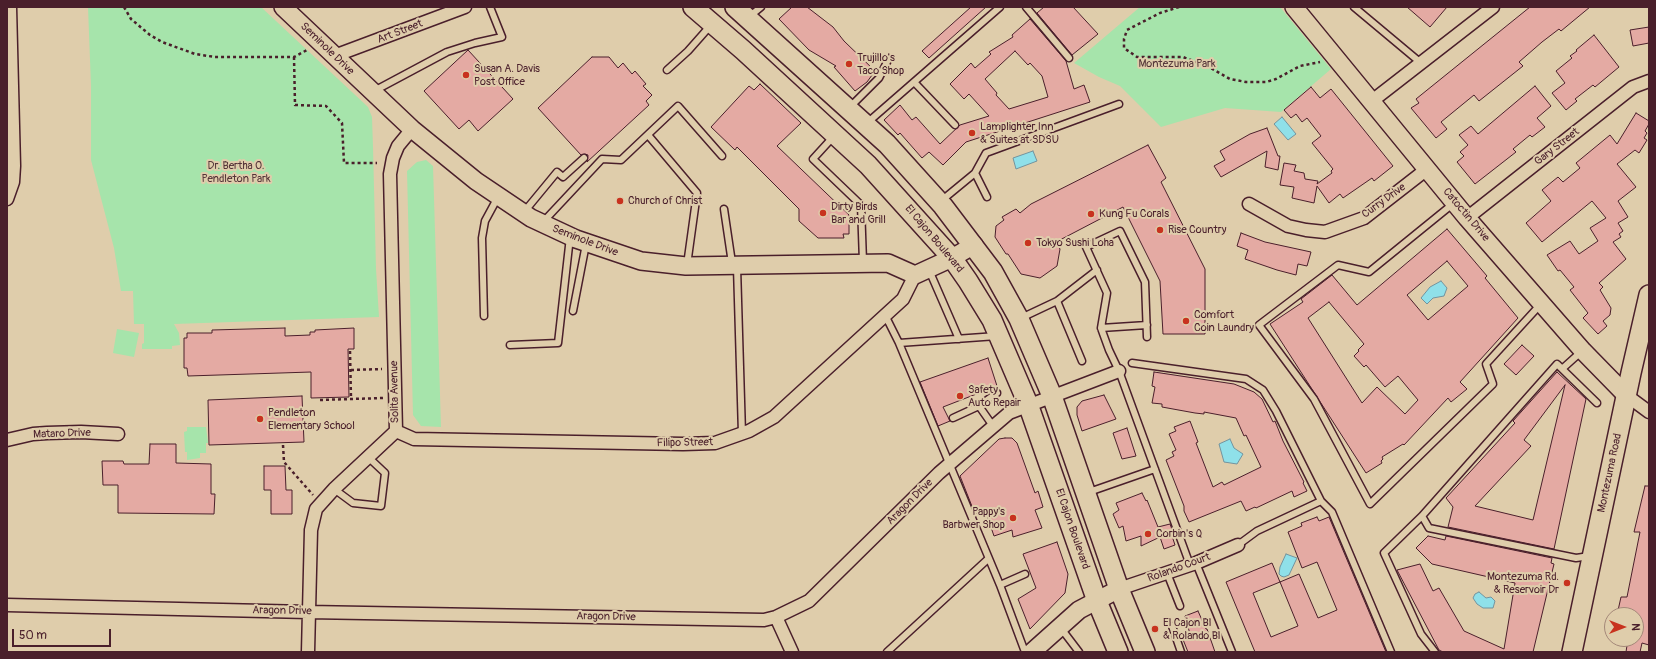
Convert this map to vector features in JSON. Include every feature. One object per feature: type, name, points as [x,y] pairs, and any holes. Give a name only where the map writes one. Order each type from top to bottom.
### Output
[{"type":"main road","name":"El Cajon Boulevard","points":[[693,7],[868,165],[952,258],[992,320],[1028,404],[1097,601],[1118,652]]},
{"type":"main road","points":[[748,11],[886,144],[940,203],[974,245],[993,272],[1019,319],[1052,396],[1119,589],[1145,652]]},
{"type":"main road","name":"Montezuma Road","points":[[1572,652],[1626,395],[1649,295]]},
{"type":"street","points":[[7,199],[11,190],[14,174],[9,72],[10,7]]},
{"type":"street","name":"Seminole Drive","points":[[283,7],[412,129],[498,197],[542,224],[570,237],[641,261],[686,266],[888,263],[922,272]]},
{"type":"street","name":"Art Street","points":[[334,56],[465,7]]},
{"type":"street","points":[[1372,101],[1493,7]]},
{"type":"street","name":"Catoctin Drive","points":[[1296,8],[1331,53],[1467,218],[1583,351],[1626,395],[1649,412]]},
{"type":"street","name":"Gary Street","points":[[1467,218],[1633,87],[1649,81]]},
{"type":"street","name":"Solita Avenue","points":[[308,652],[311,530],[316,509],[334,489],[396,431],[390,174],[393,158],[398,146],[412,129]]},
{"type":"street","name":"Curry Drive","points":[[1248,204],[1288,226],[1325,232],[1364,218],[1427,169]]},
{"type":"street","points":[[922,272],[952,258],[974,245]]},
{"type":"street","name":"Filipo Street","points":[[396,431],[414,439],[683,444],[715,443],[749,431],[774,417],[904,298],[922,272]]},
{"type":"street","name":"Aragon Drive","points":[[7,605],[760,620],[776,617],[809,601],[949,464],[1009,413],[1028,404],[1119,371]]},
{"type":"street","name":"Mataro Drive","points":[[7,440],[33,434],[47,433],[81,432],[118,434]]},
{"type":"street","name":"Rolando Court","points":[[1119,589],[1193,564],[1238,544]]},
{"type":"street","points":[[1032,652],[1078,610],[1119,589]]},
{"type":"street","points":[[776,617],[792,652]]},
{"type":"lane","points":[[373,92],[447,52],[475,43],[502,37],[490,7]]},
{"type":"lane","points":[[865,125],[1000,7]]},
{"type":"lane","points":[[1026,7],[1069,58]]},
{"type":"lane","points":[[1354,7],[1421,63]]},
{"type":"lane","points":[[667,70],[688,51],[712,24]]},
{"type":"lane","points":[[848,109],[879,78],[888,58]]},
{"type":"lane","points":[[914,82],[955,125]]},
{"type":"lane","points":[[940,203],[975,173],[986,153],[1119,104]]},
{"type":"lane","points":[[542,224],[602,159],[621,160],[678,106],[722,156]]},
{"type":"lane","points":[[835,134],[813,159],[861,205],[864,264]]},
{"type":"lane","points":[[648,135],[696,193],[686,266]]},
{"type":"lane","points":[[523,213],[557,172],[563,177],[584,158]]},
{"type":"lane","points":[[975,173],[987,196]]},
{"type":"lane","points":[[484,316],[482,238],[485,221],[498,197]]},
{"type":"lane","points":[[1455,202],[1370,272],[1338,265],[1259,325],[1314,399],[1370,504],[1494,384],[1486,364],[1542,304]]},
{"type":"lane","points":[[724,209],[734,265],[742,434]]},
{"type":"lane","points":[[1147,337],[1145,282],[1120,230],[1086,247],[1107,293],[1101,328],[1119,371],[1155,470],[1193,564],[1232,652]]},
{"type":"lane","points":[[510,345],[558,343],[570,237]]},
{"type":"lane","points":[[572,311],[587,242]]},
{"type":"lane","points":[[1019,319],[1057,301],[1097,270]]},
{"type":"lane","points":[[922,272],[959,339]]},
{"type":"lane","points":[[1057,301],[1082,361]]},
{"type":"lane","points":[[885,315],[899,343],[1000,585],[1025,652]]},
{"type":"lane","points":[[1101,328],[1147,325]]},
{"type":"lane","points":[[899,343],[999,336]]},
{"type":"lane","points":[[1562,369],[1583,351]]},
{"type":"lane","points":[[1132,363],[1246,379],[1264,390],[1321,501],[1332,512],[1391,652]]},
{"type":"lane","points":[[1436,652],[1421,634],[1384,553],[1422,516],[1557,364],[1597,403]]},
{"type":"lane","points":[[953,418],[979,406],[997,393]]},
{"type":"lane","points":[[979,406],[993,426]]},
{"type":"lane","points":[[334,489],[353,504],[381,506],[385,473],[368,457]]},
{"type":"lane","points":[[1086,493],[1155,470]]},
{"type":"lane","points":[[1238,544],[1257,531],[1321,501]]},
{"type":"lane","points":[[1422,516],[1429,528],[1576,558],[1592,556]]},
{"type":"lane","points":[[887,652],[988,559]]},
{"type":"lane","points":[[1167,573],[1180,606]]},
{"type":"lane","points":[[1000,585],[1025,574]]},
{"type":"lane","points":[[1172,626],[1181,652]]},
{"type":"lane","points":[[1060,627],[1079,652]]},
{"type":"path","points":[[124,7],[131,19],[150,35],[162,42],[195,54],[214,57],[294,57],[309,49]]},
{"type":"path","points":[[1179,7],[1160,13],[1127,30],[1124,39],[1124,48],[1138,57],[1182,57],[1209,67],[1230,79],[1246,82],[1266,82],[1276,79],[1300,66],[1320,62],[1331,53]]},
{"type":"path","points":[[294,57],[295,105],[326,106],[342,123],[344,163],[377,163]]},
{"type":"path","points":[[350,351],[351,399]]},
{"type":"path","points":[[350,370],[382,369]]},
{"type":"path","points":[[320,400],[383,398]]},
{"type":"path","points":[[283,445],[284,462],[313,495]]},
{"type":"green space","name":"Dr. Bertha O. Pendleton Park","points":[[88,7],[261,7],[368,107],[372,117],[376,269],[379,317],[174,324],[179,333],[180,345],[172,346],[172,349],[142,349],[142,344],[144,343],[144,324],[134,324],[133,291],[121,291],[114,248],[91,160],[91,86]]},
{"type":"green space","name":"Montezuma Park","points":[[1140,7],[1280,7],[1331,69],[1281,112],[1225,108],[1161,127],[1120,86],[1099,77],[1074,63]]},
{"type":"green space","points":[[426,160],[433,166],[441,427],[421,426],[413,415],[407,171],[417,162]]},
{"type":"green space","points":[[117,329],[139,333],[134,357],[113,353]]},
{"type":"green space","points":[[187,427],[206,427],[208,443],[206,443],[206,453],[200,453],[200,458],[187,460],[184,432],[187,431]]},
{"type":"water","points":[[1282,117],[1296,134],[1288,140],[1274,124]]},
{"type":"water","points":[[1033,151],[1037,161],[1016,169],[1013,158]]},
{"type":"water","points":[[1441,281],[1447,288],[1444,296],[1433,298],[1427,304],[1421,298],[1430,287]]},
{"type":"water","points":[[1230,439],[1234,448],[1243,454],[1237,464],[1224,462],[1219,444]]},
{"type":"water","points":[[1286,554],[1297,558],[1289,575],[1284,577],[1279,574],[1280,567]]},
{"type":"water","points":[[1479,592],[1486,598],[1491,597],[1495,601],[1493,608],[1483,608],[1477,604],[1473,598],[1475,594]]},
{"type":"building","points":[[792,7],[807,7],[833,27],[844,41],[875,71],[867,82],[855,91],[834,67],[836,66],[809,50],[779,19]]},
{"type":"building","points":[[971,7],[986,7],[929,58],[922,51]]},
{"type":"building","points":[[1044,7],[1073,7],[1098,34],[1072,55],[1037,13]]},
{"type":"building","points":[[1407,7],[1447,7],[1430,27]]},
{"type":"building","points":[[1530,7],[1590,7],[1561,31],[1559,29],[1542,42],[1519,62],[1523,66],[1479,101],[1474,95],[1441,122],[1447,129],[1436,138],[1411,108],[1419,103],[1416,99]]},
{"type":"building","points":[[1030,19],[1066,61],[1074,89],[1084,85],[1090,102],[966,142],[943,165],[929,152],[922,158],[900,133],[898,135],[884,120],[900,105],[912,120],[916,117],[940,144],[960,125],[989,116],[969,94],[964,99],[950,84],[971,63],[975,68],[991,54],[989,52],[1013,37],[1012,35]],"holes":[[[1015,51],[1028,65],[1030,63],[1042,76],[1048,97],[1009,109],[996,95],[997,93],[985,79]]]},
{"type":"building","points":[[1649,27],[1649,43],[1633,46],[1630,30]]},
{"type":"building","points":[[1594,35],[1619,67],[1595,87],[1593,85],[1575,99],[1577,101],[1566,110],[1552,93],[1565,83],[1556,71],[1572,58],[1570,56]]},
{"type":"building","name":"Susan A. Davis Post Office","points":[[468,50],[513,99],[478,131],[469,120],[459,129],[424,91]]},
{"type":"building","points":[[592,57],[609,57],[618,68],[623,63],[632,74],[635,71],[646,84],[643,86],[652,95],[646,101],[649,105],[587,162],[588,155],[581,155],[538,108]]},
{"type":"building","points":[[760,84],[801,123],[777,146],[849,215],[849,234],[843,234],[844,238],[818,238],[799,221],[799,209],[737,147],[735,150],[711,127],[749,86],[754,90]]},
{"type":"building","points":[[1535,86],[1551,106],[1537,118],[1545,127],[1532,137],[1530,135],[1513,149],[1516,152],[1475,184],[1457,162],[1464,156],[1460,152],[1468,145],[1459,135],[1471,126],[1478,134]]},
{"type":"building","points":[[1311,87],[1320,98],[1331,89],[1393,166],[1374,181],[1372,178],[1343,198],[1340,194],[1329,203],[1317,186],[1314,203],[1292,198],[1294,187],[1280,185],[1284,163],[1296,165],[1294,171],[1304,173],[1305,179],[1318,181],[1317,184],[1332,173],[1331,171],[1333,169],[1312,143],[1321,136],[1307,118],[1302,122],[1296,114],[1291,118],[1284,110]]},
{"type":"building","points":[[1636,113],[1649,121],[1645,131],[1647,133],[1644,138],[1647,140],[1639,153],[1635,150],[1617,164],[1636,187],[1618,201],[1628,217],[1618,223],[1623,231],[1619,234],[1621,237],[1613,242],[1626,259],[1599,283],[1603,287],[1600,290],[1611,308],[1610,315],[1603,321],[1607,326],[1598,334],[1583,318],[1588,313],[1570,290],[1574,287],[1560,270],[1558,271],[1547,255],[1570,241],[1579,254],[1598,241],[1590,228],[1606,218],[1592,201],[1542,242],[1526,223],[1551,201],[1542,190],[1558,177],[1563,182],[1580,168],[1576,163],[1610,135],[1617,144]]},
{"type":"building","points":[[1267,128],[1278,156],[1280,156],[1278,170],[1265,167],[1267,151],[1221,177],[1214,166],[1225,160],[1220,151],[1250,134]]},
{"type":"building","name":"Rise Country","points":[[1148,145],[1166,178],[1161,182],[1205,269],[1205,334],[1163,334],[1160,281],[1123,207],[1056,242],[1060,249],[1057,266],[1040,278],[1021,274],[995,237],[996,226],[1004,220],[1002,217],[1016,209],[1020,213],[1031,204]]},
{"type":"building","points":[[1447,229],[1487,276],[1485,278],[1518,318],[1460,382],[1467,389],[1451,402],[1448,398],[1404,445],[1403,444],[1382,457],[1382,463],[1366,473],[1270,324],[1303,302],[1301,299],[1332,275],[1357,305]],"holes":[[[1447,261],[1468,286],[1428,320],[1407,295]],[[1329,302],[1364,344],[1354,356],[1364,367],[1366,365],[1385,387],[1398,376],[1418,400],[1405,414],[1377,387],[1362,403],[1308,318]]]},
{"type":"building","points":[[1241,233],[1265,242],[1311,252],[1307,266],[1298,264],[1296,275],[1245,259],[1248,250],[1237,246]]},
{"type":"building","points":[[285,328],[285,336],[310,335],[310,332],[315,332],[315,330],[354,328],[354,349],[348,349],[349,397],[311,398],[311,372],[188,376],[187,368],[184,368],[184,338],[187,338],[187,333],[212,333],[212,330]]},
{"type":"building","points":[[1522,345],[1534,356],[1516,375],[1504,364]]},
{"type":"building","points":[[988,358],[997,386],[943,407],[950,421],[938,426],[920,382]]},
{"type":"building","points":[[1154,372],[1234,384],[1254,392],[1262,399],[1273,422],[1275,421],[1307,491],[1294,497],[1292,491],[1256,508],[1255,507],[1246,511],[1241,501],[1189,522],[1166,460],[1174,456],[1172,452],[1176,450],[1169,434],[1176,431],[1174,427],[1190,421],[1198,442],[1196,443],[1213,487],[1222,482],[1224,485],[1261,467],[1236,418],[1204,412],[1204,414],[1195,413],[1162,407],[1162,404],[1152,403],[1155,387],[1152,386]]},
{"type":"building","points":[[1557,372],[1586,399],[1554,549],[1448,527],[1453,507],[1446,498],[1515,423],[1513,421]],"holes":[[[1565,385],[1533,520],[1475,506],[1531,446],[1524,440]]]},
{"type":"building","points":[[1104,395],[1116,419],[1082,431],[1077,415],[1077,407],[1082,401]]},
{"type":"building","points":[[302,396],[304,442],[209,445],[208,400]]},
{"type":"building","points":[[1127,428],[1136,456],[1122,459],[1113,433]]},
{"type":"building","points":[[1012,438],[1017,443],[1035,493],[1038,491],[1043,507],[1035,510],[1042,528],[1013,537],[1012,530],[994,536],[985,510],[975,514],[960,476],[999,439]]},
{"type":"building","points":[[150,444],[176,444],[176,463],[211,464],[211,494],[215,494],[214,514],[118,513],[118,485],[103,485],[102,461],[123,461],[124,464],[149,464]]},
{"type":"building","points":[[264,466],[285,466],[286,490],[292,490],[292,514],[271,514],[271,490],[264,490]]},
{"type":"building","points":[[1645,486],[1649,486],[1649,645],[1644,644],[1644,607],[1619,607],[1621,597],[1627,597],[1640,532],[1634,532]]},
{"type":"building","points":[[1142,493],[1146,501],[1147,500],[1158,527],[1170,524],[1175,545],[1164,549],[1160,537],[1141,546],[1141,536],[1126,541],[1123,526],[1119,528],[1113,514],[1119,510],[1116,503]]},
{"type":"building","points":[[1317,517],[1319,521],[1329,517],[1386,652],[1255,652],[1226,582],[1272,563],[1280,582],[1299,574],[1318,618],[1337,610],[1317,562],[1302,568],[1288,532],[1302,526],[1301,523]],"holes":[[[1280,582],[1298,626],[1271,637],[1253,593]]]},
{"type":"building","points":[[1428,536],[1445,540],[1446,536],[1552,558],[1551,563],[1554,564],[1533,652],[1443,652],[1439,650],[1397,570],[1420,564],[1433,591],[1439,588],[1464,631],[1504,649],[1515,583],[1432,564],[1416,548]]},
{"type":"building","points":[[1057,542],[1068,574],[1065,593],[1030,629],[1018,599],[1036,588],[1023,554]]},
{"type":"building","points":[[1198,611],[1207,629],[1215,652],[1188,652],[1182,637],[1190,634],[1185,616]]},
{"type":"building","points":[[1627,647],[1641,647],[1640,652],[1626,652]]},
{"type":"place","name":"Trujillo's Taco Shop","points":[[849,64]]},
{"type":"place","name":"Susan A. Davis Post Office","points":[[466,75]]},
{"type":"place","name":"Lamplighter Inn & Suites at SDSU","points":[[972,133]]},
{"type":"place","name":"Church of Christ","points":[[620,201]]},
{"type":"place","name":"Dirty Birds Bar and Grill","points":[[823,213]]},
{"type":"place","name":"Kung Fu Corals","points":[[1091,214]]},
{"type":"place","name":"Rise Country","points":[[1160,230]]},
{"type":"place","name":"Tokyo Sushi Loha","points":[[1028,243]]},
{"type":"place","name":"Comfort Coin Laundry","points":[[1186,321]]},
{"type":"place","name":"Safety Auto Repair","points":[[960,396]]},
{"type":"place","name":"Pendleton Elementary School","points":[[260,419]]},
{"type":"place","name":"Pappy's Barbwer Shop","points":[[1013,518]]},
{"type":"place","name":"Corbin's Q","points":[[1148,534]]},
{"type":"place","name":"Montezuma Rd. & Reservoir Dr","points":[[1567,583]]},
{"type":"place","name":"El Cajon Bl & Rolando Bl","points":[[1155,629]]}]
